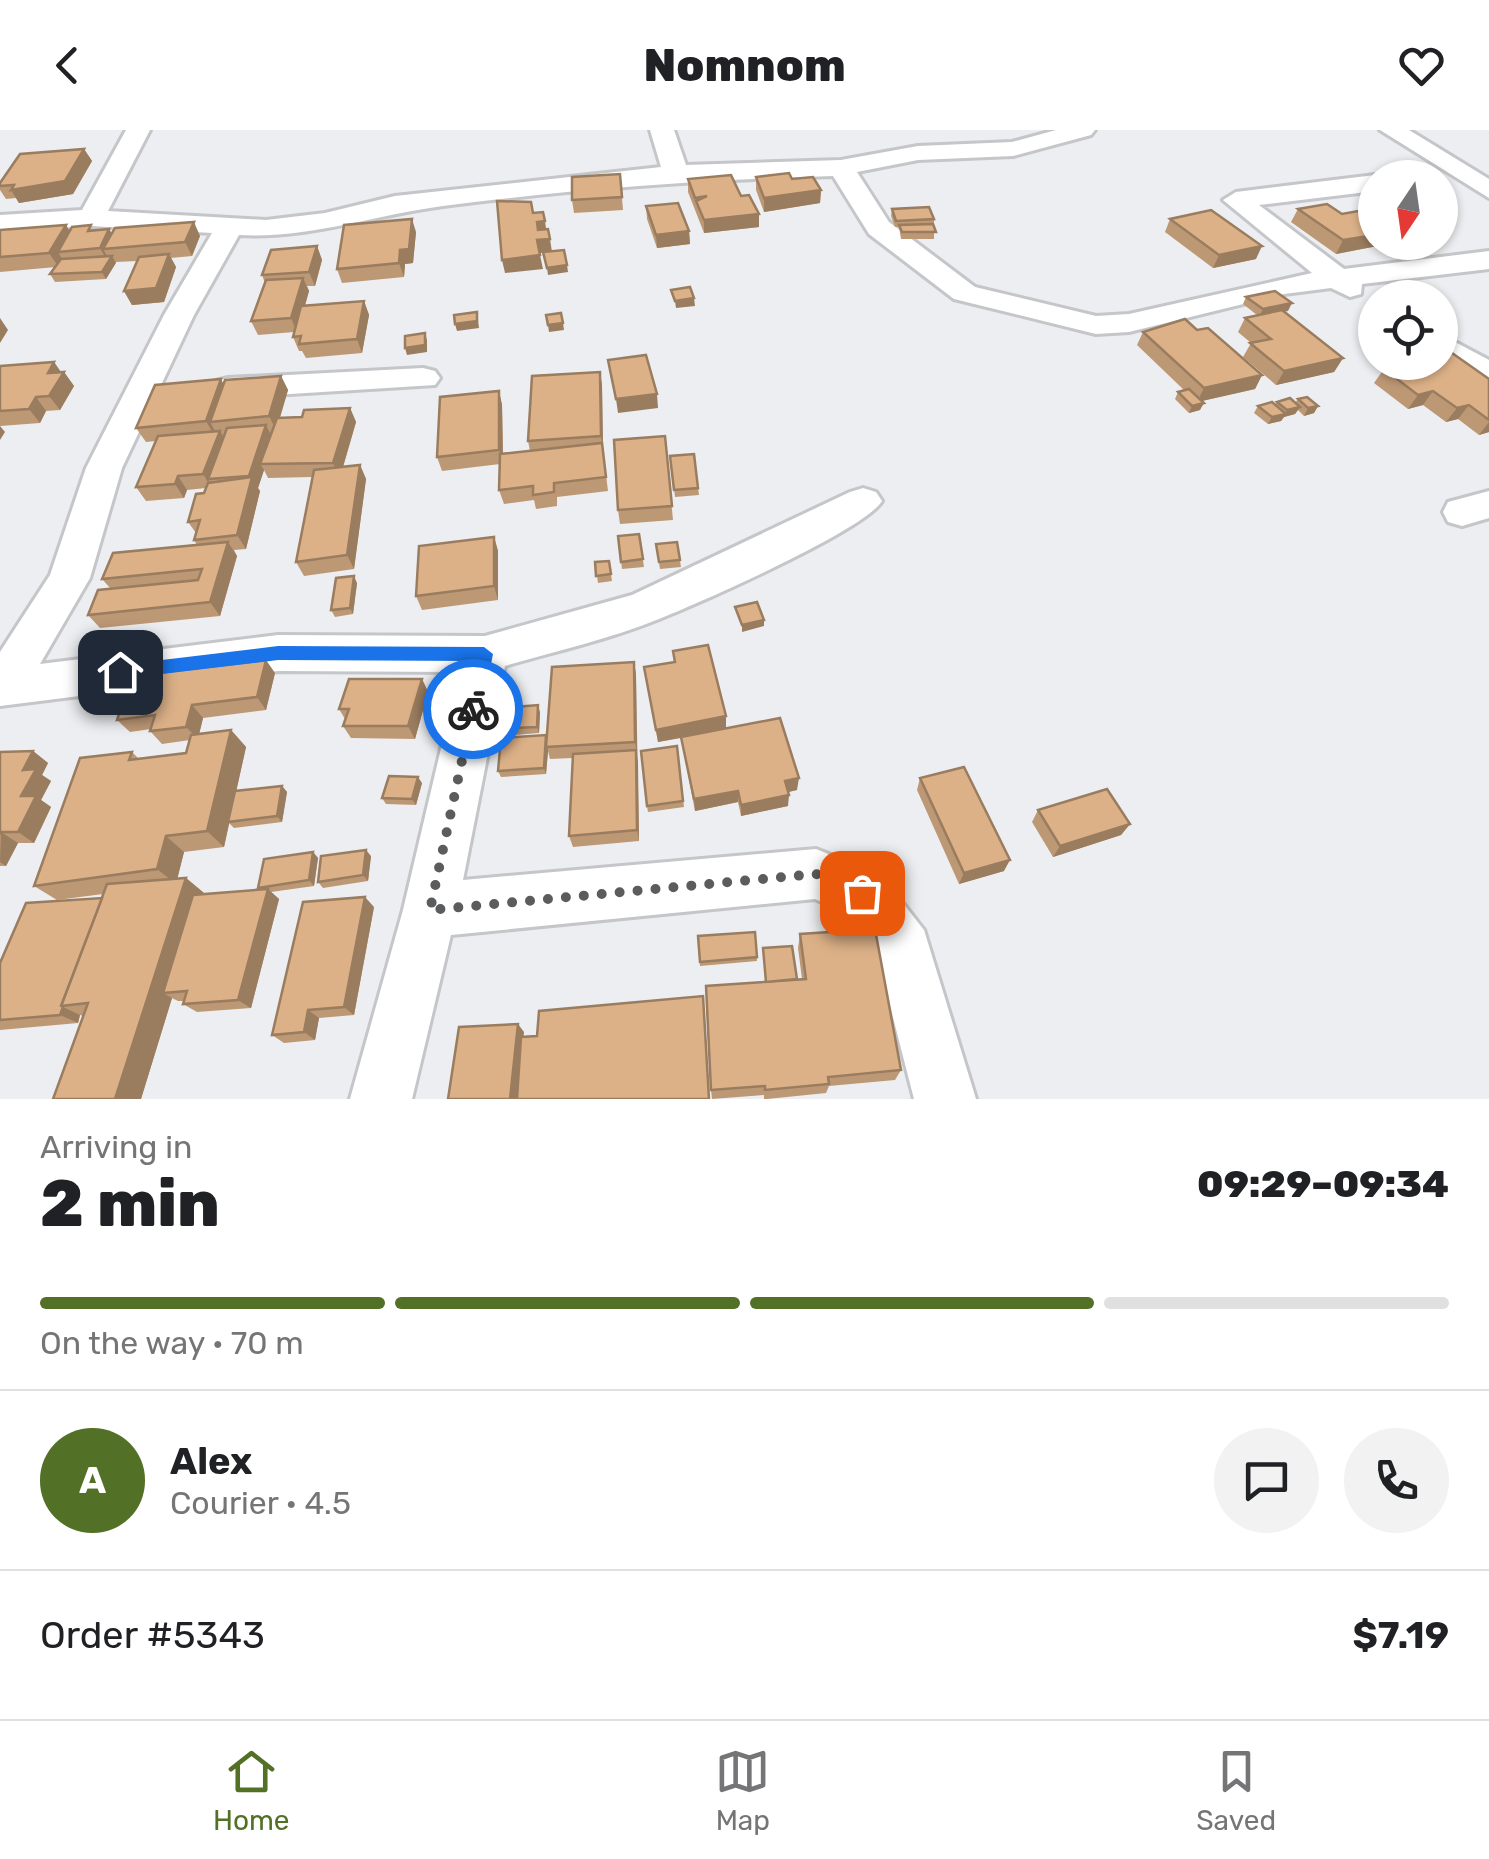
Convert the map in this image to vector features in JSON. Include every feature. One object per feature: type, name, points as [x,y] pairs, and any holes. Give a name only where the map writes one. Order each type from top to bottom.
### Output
[{"type":"street","points":[[91,218],[138,130]]},
{"type":"street","points":[[662,130],[676,174]]},
{"type":"street","points":[[841,168],[872,144],[875,130]]},
{"type":"street","points":[[0,222],[91,218],[228,229],[326,221],[395,204],[536,186],[676,174],[841,168],[918,153],[1013,149],[1083,130]]},
{"type":"street","points":[[1392,130],[1439,160]]},
{"type":"street","points":[[841,168],[879,228],[965,293],[1096,325],[1129,323],[1284,285],[1489,260]]},
{"type":"street","points":[[1458,172],[1489,190]]},
{"type":"street","points":[[1358,185],[1236,200],[1358,293]]},
{"type":"street","points":[[1,687],[69,578],[104,468],[228,229]]},
{"type":"street","points":[[1458,355],[1489,374]]},
{"type":"street","points":[[141,392],[423,378]]},
{"type":"street","points":[[1,687],[278,653],[484,654],[644,608],[830,521],[863,501]]},
{"type":"street","points":[[381,1099],[430,910],[484,654]]},
{"type":"street","points":[[430,910],[816,874],[862,893],[904,950],[945,1099]]},
{"type":"building","points":[[84,149],[65,181],[11,190],[14,185],[0,186],[20,154]]},
{"type":"building","points":[[789,173],[792,179],[813,177],[821,190],[764,198],[756,177]]},
{"type":"building","points":[[620,174],[622,197],[572,200],[572,177]]},
{"type":"building","points":[[731,175],[741,196],[749,195],[759,214],[704,220],[696,201],[707,196],[695,198],[688,179]]},
{"type":"building","points":[[497,201],[531,202],[533,213],[543,212],[545,221],[537,222],[538,230],[548,229],[550,239],[537,240],[540,255],[502,260]]},
{"type":"building","points":[[678,203],[689,231],[656,235],[646,206]]},
{"type":"building","points":[[1327,204],[1342,214],[1358,211],[1358,238],[1343,240],[1298,209]]},
{"type":"building","points":[[929,207],[934,219],[896,221],[892,209]]},
{"type":"building","points":[[1211,210],[1262,246],[1219,255],[1170,219]]},
{"type":"building","points":[[412,219],[409,249],[400,250],[399,263],[337,269],[344,225]]},
{"type":"building","points":[[194,222],[185,242],[103,249],[115,228]]},
{"type":"building","points":[[933,224],[936,232],[902,232],[899,225]]},
{"type":"building","points":[[66,225],[49,253],[0,257],[0,230]]},
{"type":"building","points":[[91,225],[88,231],[109,229],[100,248],[58,252],[72,227]]},
{"type":"building","points":[[317,246],[309,272],[262,275],[271,250]]},
{"type":"building","points":[[564,250],[567,265],[547,268],[543,252]]},
{"type":"building","points":[[169,254],[156,288],[124,291],[139,257]]},
{"type":"building","points":[[112,256],[102,272],[50,274],[61,259]]},
{"type":"building","points":[[303,278],[291,318],[251,321],[266,280]]},
{"type":"building","points":[[690,287],[694,298],[675,301],[671,290]]},
{"type":"building","points":[[1275,291],[1292,303],[1263,309],[1246,297]]},
{"type":"building","points":[[364,301],[357,339],[299,344],[301,336],[293,337],[301,306]]},
{"type":"building","points":[[1282,310],[1343,358],[1284,371],[1250,343],[1271,339],[1245,318]]},
{"type":"building","points":[[477,312],[477,321],[455,324],[454,315]]},
{"type":"building","points":[[561,313],[563,323],[548,325],[546,315]]},
{"type":"building","points":[[1185,319],[1197,330],[1208,328],[1262,375],[1204,388],[1143,332]]},
{"type":"building","points":[[425,333],[425,345],[405,348],[405,336]]},
{"type":"building","points":[[646,355],[657,394],[616,399],[608,360]]},
{"type":"building","points":[[1458,357],[1489,379],[1489,420],[1469,405],[1457,408],[1433,391],[1418,395],[1398,380],[1458,380]]},
{"type":"building","points":[[54,362],[48,373],[64,372],[49,396],[36,397],[29,409],[0,411],[0,366]]},
{"type":"building","points":[[600,372],[601,436],[528,441],[532,376]]},
{"type":"building","points":[[281,376],[269,416],[210,422],[225,380]]},
{"type":"building","points":[[221,379],[206,421],[136,428],[155,385]]},
{"type":"building","points":[[1189,389],[1204,403],[1192,406],[1178,392]]},
{"type":"building","points":[[499,391],[499,450],[437,457],[440,397]]},
{"type":"building","points":[[1307,397],[1318,406],[1308,408],[1298,399]]},
{"type":"building","points":[[1290,398],[1300,407],[1287,410],[1277,402]]},
{"type":"building","points":[[1272,402],[1286,414],[1272,417],[1258,406]]},
{"type":"building","points":[[350,408],[333,463],[260,464],[277,418],[302,417],[304,410]]},
{"type":"building","points":[[266,425],[249,476],[208,479],[227,428]]},
{"type":"building","points":[[220,431],[203,474],[178,476],[175,484],[136,487],[158,436]]},
{"type":"building","points":[[665,436],[672,506],[618,510],[614,440]]},
{"type":"building","points":[[602,443],[606,477],[554,483],[554,492],[533,495],[533,486],[499,490],[500,454]]},
{"type":"building","points":[[694,454],[698,488],[674,490],[670,456]]},
{"type":"building","points":[[360,465],[347,555],[296,562],[314,470]]},
{"type":"building","points":[[252,477],[237,535],[194,540],[200,520],[188,522],[196,494],[204,493],[208,483]]},
{"type":"building","points":[[639,534],[643,559],[621,562],[618,536]]},
{"type":"building","points":[[494,537],[494,586],[416,596],[419,546]]},
{"type":"building","points":[[228,542],[210,602],[88,615],[98,590],[198,580],[202,569],[102,579],[113,553]]},
{"type":"building","points":[[677,542],[680,560],[659,562],[656,544]]},
{"type":"building","points":[[609,561],[611,574],[596,576],[595,562]]},
{"type":"building","points":[[354,576],[350,608],[331,610],[336,578]]},
{"type":"building","points":[[757,602],[764,620],[742,625],[735,607]]},
{"type":"building","points":[[708,645],[726,716],[656,730],[644,667],[675,662],[673,651]]},
{"type":"building","points":[[266,660],[257,697],[192,705],[186,727],[150,731],[155,715],[117,720],[132,676]]},
{"type":"building","points":[[634,662],[635,742],[546,747],[552,667]]},
{"type":"building","points":[[349,679],[422,679],[408,726],[343,726],[349,709],[339,709]]},
{"type":"building","points":[[538,705],[537,727],[512,728],[515,707]]},
{"type":"building","points":[[780,718],[799,778],[785,781],[789,795],[741,805],[738,791],[694,799],[681,737]]},
{"type":"building","points":[[231,730],[207,831],[166,836],[157,869],[34,886],[80,758],[132,752],[129,760],[186,753],[191,735]]},
{"type":"building","points":[[546,735],[544,768],[498,771],[501,738]]},
{"type":"building","points":[[677,746],[683,801],[647,806],[641,751]]},
{"type":"building","points":[[636,750],[637,830],[569,836],[573,754]]},
{"type":"building","points":[[33,751],[23,770],[36,769],[21,796],[36,796],[18,832],[0,834],[0,752]]},
{"type":"building","points":[[964,767],[1010,860],[964,873],[920,778]]},
{"type":"building","points":[[389,776],[418,777],[412,799],[382,798]]},
{"type":"building","points":[[282,786],[277,816],[228,822],[235,791]]},
{"type":"building","points":[[1107,789],[1130,824],[1060,846],[1038,810]]},
{"type":"building","points":[[366,850],[363,875],[318,882],[321,856]]},
{"type":"building","points":[[313,852],[309,880],[258,888],[264,859]]},
{"type":"building","points":[[186,878],[115,1099],[53,1099],[88,1003],[61,1006],[107,884]]},
{"type":"building","points":[[268,889],[238,1000],[183,1004],[187,991],[163,993],[193,895]]},
{"type":"building","points":[[365,897],[344,1007],[308,1010],[304,1032],[272,1035],[303,902]]},
{"type":"building","points":[[102,898],[60,1015],[0,1020],[0,963],[26,903]]},
{"type":"building","points":[[875,929],[901,1070],[828,1077],[829,1084],[711,1090],[706,986],[806,979],[800,934]]},
{"type":"building","points":[[755,932],[757,957],[700,962],[698,936]]},
{"type":"building","points":[[792,946],[797,979],[766,982],[763,948]]},
{"type":"building","points":[[703,996],[709,1099],[517,1099],[521,1037],[537,1036],[539,1011]]},
{"type":"building","points":[[518,1024],[510,1099],[448,1099],[459,1027]]},
{"type":"way so far","points":[[473,709],[430,910],[816,874],[862,893]]},
{"type":"route","points":[[120,672],[278,653],[484,654],[473,709]]}]
